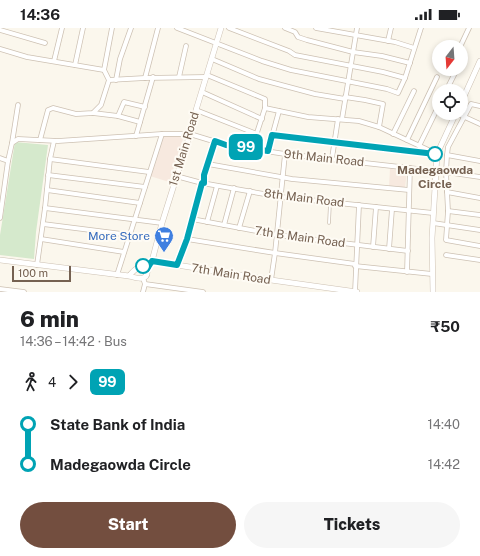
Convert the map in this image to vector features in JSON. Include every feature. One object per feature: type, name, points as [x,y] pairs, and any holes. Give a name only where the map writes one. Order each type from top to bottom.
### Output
[{"type":"street","points":[[54,61],[62,28]]},
{"type":"street","points":[[75,65],[83,28]]},
{"type":"street","points":[[93,113],[101,105],[109,80],[104,70],[112,28]]},
{"type":"street","points":[[116,80],[120,59],[130,28]]},
{"type":"street","points":[[145,78],[158,28]]},
{"type":"street","points":[[177,28],[262,61],[291,70],[387,89],[398,93],[405,78],[421,28]]},
{"type":"street","points":[[189,33],[191,28]]},
{"type":"street","name":"1st Main Road","points":[[144,281],[147,274],[147,269],[152,261],[162,223],[221,28]]},
{"type":"street","points":[[229,28],[289,51],[295,55],[350,67],[383,72],[405,78]]},
{"type":"street","points":[[285,28],[295,32],[298,37],[302,39],[353,52],[382,56],[410,63]]},
{"type":"street","points":[[316,28],[388,41],[414,48]]},
{"type":"street","points":[[332,158],[334,142],[345,98],[357,28]]},
{"type":"street","points":[[388,41],[391,28]]},
{"type":"street","points":[[463,40],[469,28]]},
{"type":"street","points":[[0,30],[45,43]]},
{"type":"street","points":[[179,77],[186,46]]},
{"type":"street","points":[[0,49],[27,57],[104,70]]},
{"type":"street","points":[[212,59],[259,79],[284,87],[315,94],[365,100],[383,104],[379,127]]},
{"type":"street","points":[[468,89],[480,64]]},
{"type":"street","points":[[109,80],[153,77],[207,76],[265,99],[265,108],[252,148]]},
{"type":"street","points":[[136,136],[153,77]]},
{"type":"street","points":[[407,140],[437,77]]},
{"type":"street","points":[[394,134],[414,91]]},
{"type":"street","points":[[202,92],[262,119]]},
{"type":"street","points":[[118,116],[124,102],[145,107]]},
{"type":"street","points":[[468,110],[471,104],[480,106]]},
{"type":"street","points":[[0,218],[1,203],[18,105]]},
{"type":"street","points":[[40,140],[48,110],[53,108],[76,114],[93,113],[118,116],[140,122]]},
{"type":"street","points":[[265,108],[308,117],[359,121],[379,127],[438,154]]},
{"type":"street","points":[[196,110],[257,134]]},
{"type":"street","points":[[268,151],[279,111]]},
{"type":"street","points":[[419,146],[432,119]]},
{"type":"street","points":[[468,119],[480,124]]},
{"type":"street","points":[[433,292],[432,238],[436,171],[438,154],[453,120]]},
{"type":"street","points":[[462,120],[448,147],[446,172],[448,211],[446,240],[480,246]]},
{"type":"street","points":[[117,275],[162,134]]},
{"type":"street","name":"9th Main Road","points":[[12,143],[18,139],[54,141],[162,134],[190,134],[226,145],[285,154],[332,158],[436,171]]},
{"type":"street","points":[[272,135],[438,154]]},
{"type":"street","points":[[37,265],[50,159],[54,141]]},
{"type":"street","points":[[177,265],[187,239],[204,175],[215,141]]},
{"type":"street","points":[[271,280],[276,253],[285,154]]},
{"type":"street","points":[[447,155],[480,161]]},
{"type":"street","points":[[0,158],[8,161]]},
{"type":"street","points":[[50,159],[150,172]]},
{"type":"street","points":[[208,164],[283,178],[409,190]]},
{"type":"street","points":[[407,272],[410,168]]},
{"type":"street","points":[[446,172],[480,177]]},
{"type":"street","points":[[48,175],[145,187]]},
{"type":"street","name":"8th Main Road","points":[[176,176],[217,186],[282,197],[433,213]]},
{"type":"street","points":[[207,222],[217,186]]},
{"type":"street","points":[[224,225],[234,188]]},
{"type":"street","points":[[47,190],[140,202]]},
{"type":"street","points":[[239,228],[250,191]]},
{"type":"street","points":[[447,192],[480,198]]},
{"type":"street","points":[[356,292],[355,265],[358,205]]},
{"type":"street","points":[[373,247],[376,207]]},
{"type":"street","points":[[45,208],[162,223]]},
{"type":"street","points":[[389,249],[392,209]]},
{"type":"street","points":[[448,211],[480,215]]},
{"type":"street","name":"7th B Main Road","points":[[192,219],[277,235],[356,246],[408,251]]},
{"type":"street","points":[[433,223],[480,230]]},
{"type":"street","points":[[43,224],[130,235]]},
{"type":"street","points":[[41,239],[124,252]]},
{"type":"street","points":[[187,239],[355,265],[432,274]]},
{"type":"street","points":[[446,255],[480,260]]},
{"type":"street","points":[[0,260],[129,276],[144,281],[203,292]]},
{"type":"street","name":"7th Main Road","points":[[152,261],[356,292]]},
{"type":"street","points":[[129,276],[139,267],[143,266],[147,269]]},
{"type":"street","points":[[143,292],[144,281]]},
{"type":"street","points":[[0,289],[24,292]]},
{"type":"lane","points":[[329,223],[330,202]]},
{"type":"shaded area","points":[[163,136],[184,136],[169,182],[150,176]]},
{"type":"shaded area","points":[[390,169],[407,170],[405,189],[389,187]]},
{"type":"green space","points":[[15,142],[48,145],[36,232],[34,259],[0,255],[0,235]]},
{"type":"bus line","name":"99","points":[[143,266],[147,269],[152,261],[177,265],[187,239],[202,183],[204,183],[204,175],[215,141],[226,145],[268,151],[272,135],[435,154]]},
{"type":"place","name":"Madegaowda Circle","points":[[435,154]]},
{"type":"place","name":"More Store","points":[[164,253]]}]
